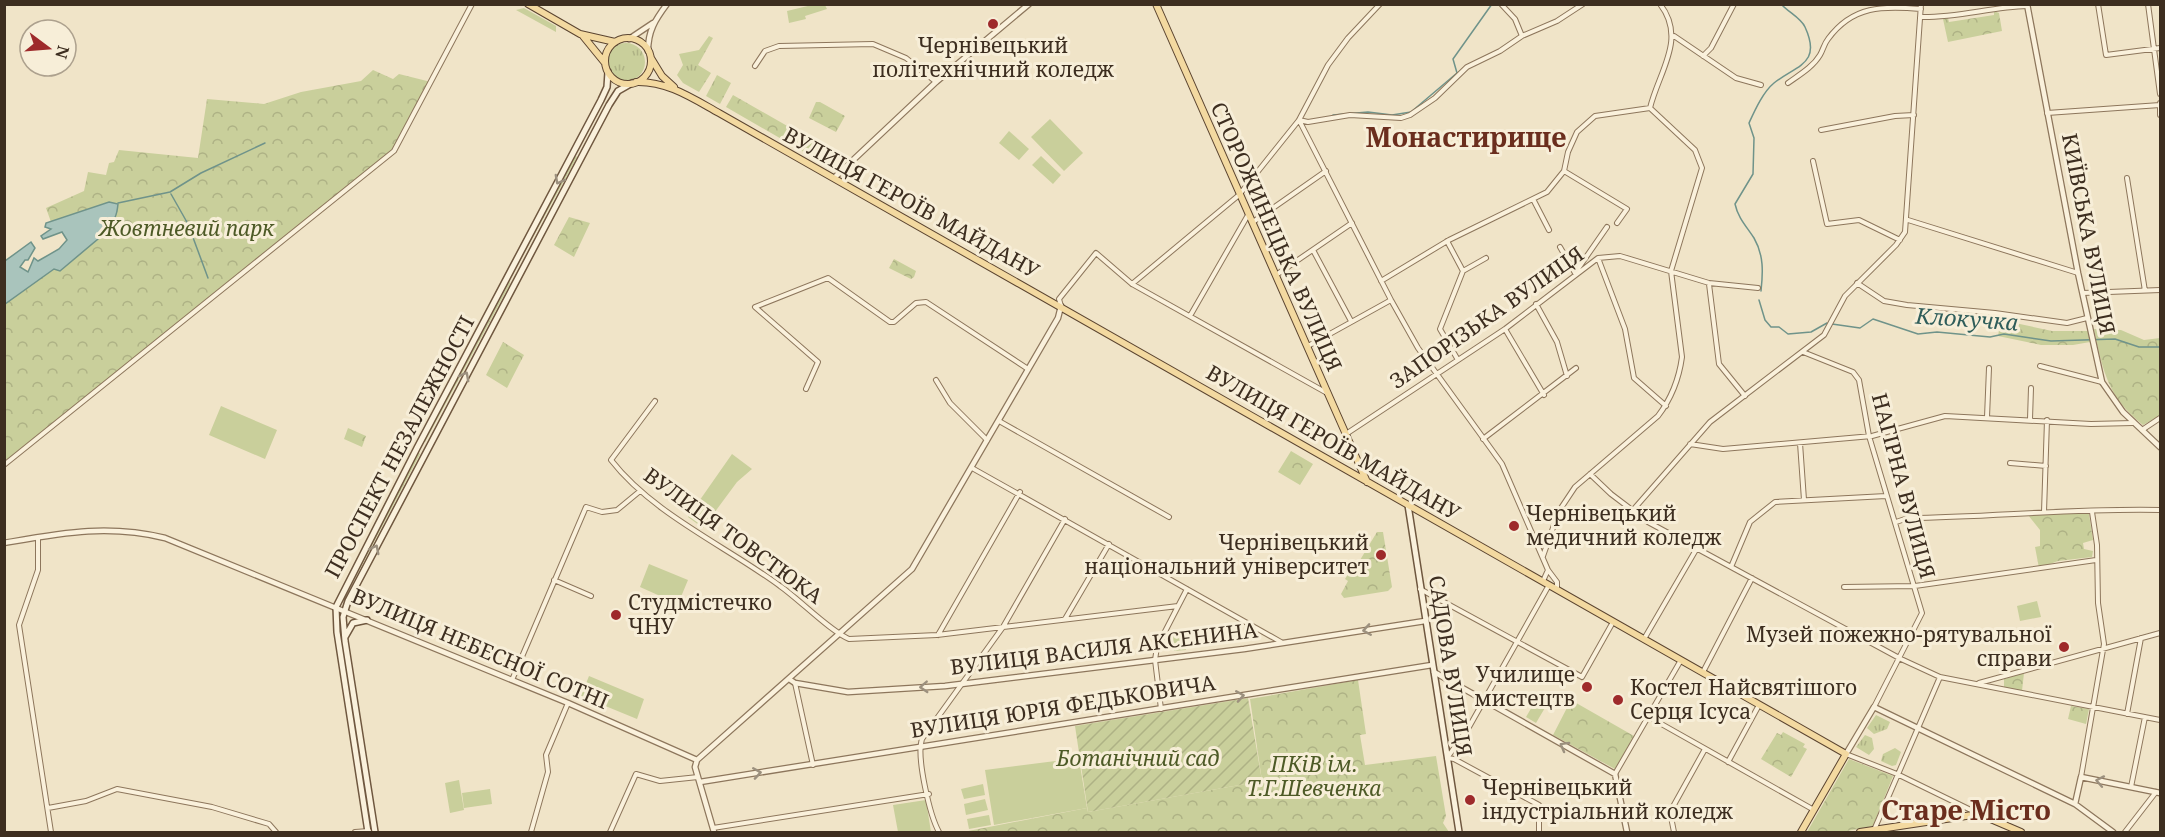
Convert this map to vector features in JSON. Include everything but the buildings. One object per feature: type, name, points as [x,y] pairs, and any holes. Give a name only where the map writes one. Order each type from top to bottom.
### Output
[{"type":"main road","points":[[528,4],[580,34],[615,42],[629,39],[638,41],[662,76],[677,90]]},
{"type":"main road","name":"СТОРОЖИНЕЦЬКА ВУЛИЦЯ","points":[[1156,4],[1367,483]]},
{"type":"main road","points":[[580,34],[605,64],[608,72],[619,82],[655,83],[677,90]]},
{"type":"main road","points":[[605,64],[607,52],[615,42]]},
{"type":"main road","points":[[634,82],[648,70],[649,54]]},
{"type":"main road","name":"ПРОСПЕКТ НЕЗАЛЕЖНОСТІ","points":[[371,831],[337,632],[336,607],[417,448],[601,100],[607,87],[608,72]]},
{"type":"main road","name":"ПРОСПЕКТ НЕЗАЛЕЖНОСТІ","points":[[371,831],[345,641],[345,610],[420,462],[609,105],[618,91],[634,82]]},
{"type":"main road","name":"ВУЛИЦЯ ГЕРОЇВ МАЙДАНУ","points":[[677,90],[1061,306],[1367,483],[1846,754]]},
{"type":"main road","name":"САДОВА ВУЛИЦЯ","points":[[1408,506],[1459,832]]},
{"type":"main road","points":[[345,641],[350,626],[359,620],[367,620]]},
{"type":"main road","points":[[1801,832],[1846,754]]},
{"type":"main road","points":[[1867,832],[1900,829],[1979,814],[2021,832]]},
{"type":"street","points":[[4,465],[394,151],[472,4]]},
{"type":"street","points":[[649,54],[648,37],[653,23],[667,4]]},
{"type":"street","points":[[834,178],[936,82],[1029,4]]},
{"type":"street","points":[[1132,284],[1239,195],[1299,120],[1328,65],[1348,38],[1380,4]]},
{"type":"street","points":[[1501,4],[1515,19],[1522,36]]},
{"type":"street","points":[[1299,120],[1308,122],[1350,115],[1401,118],[1410,115],[1435,98],[1467,67],[1500,51],[1522,36],[1557,21],[1583,4]]},
{"type":"street","points":[[1660,4],[1666,12],[1674,35],[1736,78],[1761,85]]},
{"type":"street","points":[[1703,56],[1711,48],[1734,4]]},
{"type":"street","points":[[2098,4],[2106,55],[2160,48]]},
{"type":"street","points":[[2148,4],[2160,94]]},
{"type":"street","points":[[1920,17],[1944,17],[2004,6],[2027,5]]},
{"type":"street","name":"КИЇВСЬКА ВУЛИЦЯ","points":[[2027,5],[2078,273],[2102,382],[2112,399],[2133,423],[2160,447]]},
{"type":"street","points":[[1633,510],[1710,422],[1803,352],[1829,328],[1845,296],[1900,240],[1908,220],[1921,7],[1882,8],[1850,16],[1827,40],[1820,56],[1811,66],[1788,83]]},
{"type":"street","points":[[629,39],[653,23]]},
{"type":"street","points":[[1650,108],[1674,35]]},
{"type":"street","points":[[755,66],[765,51],[779,46],[873,44],[906,58],[936,82]]},
{"type":"street","points":[[2047,113],[2160,105],[2160,115]]},
{"type":"street","points":[[1381,281],[1447,241],[1551,189],[1564,171],[1568,152],[1577,132],[1595,116],[1650,108]]},
{"type":"street","points":[[1543,556],[1566,497],[1658,416],[1666,406],[1678,379],[1682,357],[1671,271],[1702,168],[1695,150],[1650,108]]},
{"type":"street","points":[[1821,130],[1895,116],[1914,116]]},
{"type":"street","points":[[1299,120],[1391,300],[1435,375],[1502,464],[1548,570],[1557,582],[1557,589]]},
{"type":"street","points":[[1813,161],[1827,224],[1859,220],[1900,240]]},
{"type":"street","points":[[1252,223],[1326,171]]},
{"type":"street","points":[[1564,171],[1627,209],[1617,223]]},
{"type":"street","points":[[2127,178],[2145,291]]},
{"type":"street","points":[[1532,199],[1550,230]]},
{"type":"street","points":[[1190,316],[1248,214]]},
{"type":"street","points":[[1908,220],[2078,273]]},
{"type":"street","points":[[1275,275],[1352,223]]},
{"type":"street","points":[[1560,247],[1575,274],[1606,227]]},
{"type":"street","points":[[1447,241],[1463,271]]},
{"type":"street","points":[[1313,250],[1351,321]]},
{"type":"street","points":[[928,794],[714,830],[695,767],[697,760],[912,569],[1058,318],[1061,306],[1059,299],[1084,265],[1096,253],[1132,284],[1327,393]]},
{"type":"street","name":"ЗАПОРІЗЬКА ВУЛИЦЯ","points":[[1345,434],[1505,329],[1598,258],[1620,256],[1709,283],[1758,288]]},
{"type":"street","points":[[1458,360],[1440,328],[1463,271],[1486,258]]},
{"type":"street","points":[[1598,258],[1625,329],[1634,378],[1666,406]]},
{"type":"street","points":[[806,389],[818,362],[755,307],[828,278],[890,322],[894,322],[916,303],[926,302],[1028,369]]},
{"type":"street","points":[[1709,283],[1719,364],[1744,396]]},
{"type":"street","points":[[1857,283],[1884,301],[1906,305],[1995,313],[2067,323],[2087,318]]},
{"type":"street","points":[[2083,293],[2160,290]]},
{"type":"street","points":[[1307,346],[1391,300]]},
{"type":"street","points":[[1536,304],[1557,342],[1567,376]]},
{"type":"street","points":[[1505,329],[1544,395]]},
{"type":"street","name":"НАГІРНА ВУЛИЦЯ","points":[[1803,352],[1856,375],[1869,436],[1915,586],[1922,618],[1874,706]]},
{"type":"street","points":[[2040,366],[2102,382]]},
{"type":"street","points":[[1483,439],[1544,395],[1576,368]]},
{"type":"street","points":[[1987,417],[1989,368]]},
{"type":"street","points":[[936,380],[950,403],[988,441]]},
{"type":"street","points":[[2030,419],[2031,388]]},
{"type":"street","name":"ВУЛИЦЯ ТОВСТЮКА","points":[[655,401],[611,460],[640,491],[808,606],[838,635]]},
{"type":"street","points":[[1690,444],[1723,449],[1869,436],[1930,418],[1987,417],[2101,425],[2133,423]]},
{"type":"street","points":[[2142,430],[2160,418]]},
{"type":"street","points":[[2044,512],[2048,420]]},
{"type":"street","points":[[999,421],[1169,517]]},
{"type":"street","points":[[1800,443],[1804,500]]},
{"type":"street","points":[[2010,463],[2046,466]]},
{"type":"street","points":[[972,468],[1020,492],[1281,642]]},
{"type":"street","points":[[1590,474],[1648,522],[1901,659],[1940,677],[2160,720]]},
{"type":"street","points":[[512,680],[585,507],[602,512],[617,510],[640,491]]},
{"type":"street","points":[[938,635],[1020,492]]},
{"type":"street","points":[[1731,567],[1750,522],[1768,506],[1782,501],[1886,496]]},
{"type":"street","points":[[1896,522],[1908,519],[2044,512],[2160,510]]},
{"type":"street","points":[[2075,804],[2104,649],[2096,560],[2097,545],[2092,512]]},
{"type":"street","points":[[939,832],[928,794],[920,747],[922,739],[1003,627],[1065,519]]},
{"type":"street","name":"ВУЛИЦЯ НЕБЕСНОЇ СОТНІ","points":[[4,543],[92,529],[144,533],[192,547],[568,703],[697,760]]},
{"type":"street","points":[[38,538],[38,570],[19,625],[51,832]]},
{"type":"street","points":[[1065,620],[1109,544]]},
{"type":"street","points":[[1644,639],[1697,548]]},
{"type":"street","points":[[1844,587],[1915,586],[2096,560]]},
{"type":"street","points":[[1543,581],[1548,570]]},
{"type":"street","points":[[1702,673],[1752,578]]},
{"type":"street","points":[[554,580],[591,596]]},
{"type":"street","points":[[1447,758],[1453,754],[1550,585]]},
{"type":"street","points":[[1161,709],[1155,660],[1159,639],[1187,589]]},
{"type":"street","points":[[1420,589],[1582,677],[1613,622]]},
{"type":"street","points":[[838,635],[849,639],[938,635],[1178,606]]},
{"type":"street","name":"ВУЛИЦЯ ВАСИЛЯ АКСЕНИНА","points":[[789,679],[795,683],[848,692],[961,685],[1425,621]]},
{"type":"street","points":[[1975,684],[2160,633]]},
{"type":"street","points":[[2127,714],[2141,638]]},
{"type":"street","points":[[1627,832],[1616,774],[1681,660]]},
{"type":"street","points":[[1433,668],[1484,700],[1616,774]]},
{"type":"street","name":"ВУЛИЦЯ ЮРІЯ ФЕДЬКОВИЧА","points":[[699,780],[813,765],[1433,668]]},
{"type":"street","points":[[1867,832],[1897,774],[1940,677]]},
{"type":"street","points":[[795,683],[813,765]]},
{"type":"street","points":[[531,832],[548,772],[546,755],[568,703]]},
{"type":"street","points":[[1728,762],[1759,705]]},
{"type":"street","points":[[1846,754],[1874,706],[2075,804],[2113,832]]},
{"type":"street","points":[[1649,717],[1814,810]]},
{"type":"street","points":[[2131,787],[2145,717]]},
{"type":"street","points":[[1674,832],[1670,812],[1705,749]]},
{"type":"street","name":"ВУЛИЦЯ ГЕРОЇВ МАЙДАНУ","points":[[1846,754],[1897,774],[1979,814]]},
{"type":"street","points":[[1447,758],[1454,759],[1539,805],[1539,832]]},
{"type":"street","points":[[610,832],[636,774],[660,782],[699,780]]},
{"type":"street","points":[[2081,777],[2158,792],[2125,832]]},
{"type":"street","points":[[48,808],[86,801],[117,789],[212,807],[269,824],[276,832]]},
{"type":"street","points":[[355,832],[371,831]]},
{"type":"green space","points":[[816,4],[825,5],[827,9],[805,16],[806,19],[789,23],[787,11]]},
{"type":"green space","points":[[524,8],[556,26],[556,32],[516,10]]},
{"type":"green space","points":[[1994,11],[1999,13],[2002,31],[1948,42],[1943,19],[1948,18],[1949,22],[1994,15]]},
{"type":"green space","points":[[709,36],[713,38],[698,65],[711,73],[699,92],[683,83],[677,75],[683,65],[679,54],[699,50]]},
{"type":"green space","points":[[626,43],[639,49],[645,62],[639,75],[626,81],[613,75],[607,62],[613,49]]},
{"type":"green space","name":"Жовтневий парк","points":[[373,70],[393,79],[399,74],[431,82],[394,151],[5,465],[5,304],[54,269],[60,270],[98,239],[105,227],[111,225],[107,204],[51,222],[46,208],[84,191],[88,172],[106,175],[109,163],[114,162],[119,150],[198,158],[207,99],[264,104],[301,92],[361,81]]},
{"type":"green space","points":[[717,75],[731,83],[720,104],[706,96]]},
{"type":"green space","points":[[733,95],[831,151],[823,163],[726,107]]},
{"type":"green space","points":[[816,102],[845,116],[836,132],[809,118]]},
{"type":"green space","points":[[1050,119],[1083,153],[1064,171],[1031,137]]},
{"type":"green space","points":[[1009,131],[1029,149],[1019,160],[999,143]]},
{"type":"green space","points":[[575,156],[577,157],[515,270]]},
{"type":"green space","points":[[1041,156],[1061,175],[1053,184],[1032,165]]},
{"type":"green space","points":[[569,217],[590,223],[574,257],[554,245]]},
{"type":"green space","points":[[894,259],[916,271],[914,277],[911,279],[889,268]]},
{"type":"green space","points":[[510,281],[510,284],[425,442],[424,441]]},
{"type":"green space","points":[[2001,320],[2052,331],[2090,331],[2090,342],[2073,345],[2041,345],[1998,336]]},
{"type":"green space","points":[[2094,329],[2121,330],[2144,340],[2160,338],[2160,416],[2143,425],[2131,415],[2114,394],[2104,371]]},
{"type":"green space","points":[[503,342],[524,355],[507,388],[486,375]]},
{"type":"green space","points":[[221,406],[277,430],[265,459],[209,435]]},
{"type":"green space","points":[[348,428],[366,436],[362,447],[344,439]]},
{"type":"green space","points":[[1291,451],[1313,464],[1300,485],[1278,472]]},
{"type":"green space","points":[[418,452],[420,454],[342,603]]},
{"type":"green space","points":[[732,454],[752,469],[737,482],[703,528],[688,517]]},
{"type":"green space","points":[[2089,514],[2093,540],[2083,543],[2084,549],[2093,551],[2092,557],[2058,561],[2039,568],[2035,547],[2040,546],[2040,530],[2028,515]]},
{"type":"green space","points":[[1377,532],[1383,532],[1392,587],[1388,591],[1344,598],[1341,594],[1348,581],[1345,579],[1351,569],[1354,570]]},
{"type":"green space","points":[[649,564],[688,580],[678,604],[640,587]]},
{"type":"green space","points":[[2037,601],[2041,617],[2020,621],[2017,606]]},
{"type":"green space","points":[[1184,630],[1186,650],[1174,651],[1172,631]]},
{"type":"green space","points":[[2024,673],[2022,691],[2004,687],[2004,679]]},
{"type":"green space","points":[[589,676],[644,699],[637,719],[581,696]]},
{"type":"green space","name":"ПКіВ ім. Т.Г.Шевченка","points":[[1358,680],[1366,734],[1360,735],[1365,765],[1436,756],[1446,816],[1443,823],[1449,832],[963,832],[1087,808],[1088,812],[1262,781],[1250,699]]},
{"type":"green space","name":"Ботанічний сад","points":[[1248,698],[1262,781],[1088,812],[1075,726]]},
{"type":"green space","points":[[1536,700],[1546,706],[1536,723],[1526,717]]},
{"type":"green space","points":[[1571,700],[1634,736],[1615,769],[1553,735]]},
{"type":"green space","points":[[2071,706],[2089,709],[2086,724],[2068,719]]},
{"type":"green space","points":[[1876,715],[1890,722],[1887,729],[1874,734],[1867,728]]},
{"type":"green space","points":[[1783,732],[1805,744],[1803,747],[1807,749],[1791,777],[1761,759],[1777,733],[1781,735]]},
{"type":"green space","points":[[1865,735],[1872,738],[1874,749],[1869,755],[1856,747]]},
{"type":"green space","points":[[1895,748],[1901,752],[1896,765],[1892,766],[1881,761],[1883,754]]},
{"type":"green space","points":[[1071,759],[1073,766],[1080,765],[1087,808],[994,825],[985,770]]},
{"type":"green space","points":[[1849,759],[1893,776],[1873,826],[1842,832],[1807,832]]},
{"type":"green space","points":[[459,780],[464,810],[450,813],[445,783]]},
{"type":"green space","points":[[983,784],[985,795],[964,799],[961,789]]},
{"type":"green space","points":[[490,789],[492,804],[464,808],[462,793]]},
{"type":"green space","points":[[985,799],[988,810],[966,815],[964,804]]},
{"type":"green space","points":[[926,800],[931,832],[898,832],[893,805]]},
{"type":"green space","points":[[989,815],[991,825],[969,829],[967,819]]},
{"type":"water","points":[[109,202],[118,204],[116,215],[98,239],[60,271],[54,269],[5,304],[5,261],[31,242],[35,248],[28,260],[25,260],[20,267],[28,272],[34,258],[38,261],[59,249],[67,240],[62,232],[43,239],[41,236],[51,229],[45,227],[46,223]]},
{"type":"waterway","points":[[1333,115],[1368,112],[1392,115],[1411,112],[1457,73],[1453,59],[1492,4]]},
{"type":"waterway","name":"Клокучка","points":[[1761,291],[1760,251],[1740,218],[1735,204],[1753,174],[1754,138],[1749,123],[1766,91],[1805,62],[1811,49],[1805,27],[1781,4]]},
{"type":"waterway","points":[[118,203],[170,192],[201,173],[265,143]]},
{"type":"waterway","points":[[171,194],[188,224],[208,278]]},
{"type":"waterway","name":"Клокучка","points":[[1759,300],[1765,320],[1771,327],[1779,327],[1788,334],[1811,332],[1827,323]]},
{"type":"waterway","name":"Клокучка","points":[[1832,324],[1860,328],[1873,319],[1918,334],[1937,332],[1990,337],[2004,334],[2051,341],[2115,339],[2139,347],[2160,347]]},
{"type":"place","name":"Чернівецький політехнічний коледж","points":[[993,24]]},
{"type":"place","name":"Чернівецький медичний коледж","points":[[1514,526]]},
{"type":"place","name":"Чернівецький національний університет","points":[[1381,555]]},
{"type":"place","name":"Студмістечко ЧНУ","points":[[616,615]]},
{"type":"place","name":"Музей пожежно-рятувальної справи","points":[[2064,647]]},
{"type":"place","name":"Училище мистецтв","points":[[1587,687]]},
{"type":"place","name":"Костел Найсвятішого Серця Ісуса","points":[[1618,700]]},
{"type":"place","name":"Чернівецький індустріальний коледж","points":[[1470,800]]},
{"type":"district","name":"Монастирище","points":[[1466,138]]},
{"type":"district","name":"Старе Місто","points":[[1966,811]]}]
